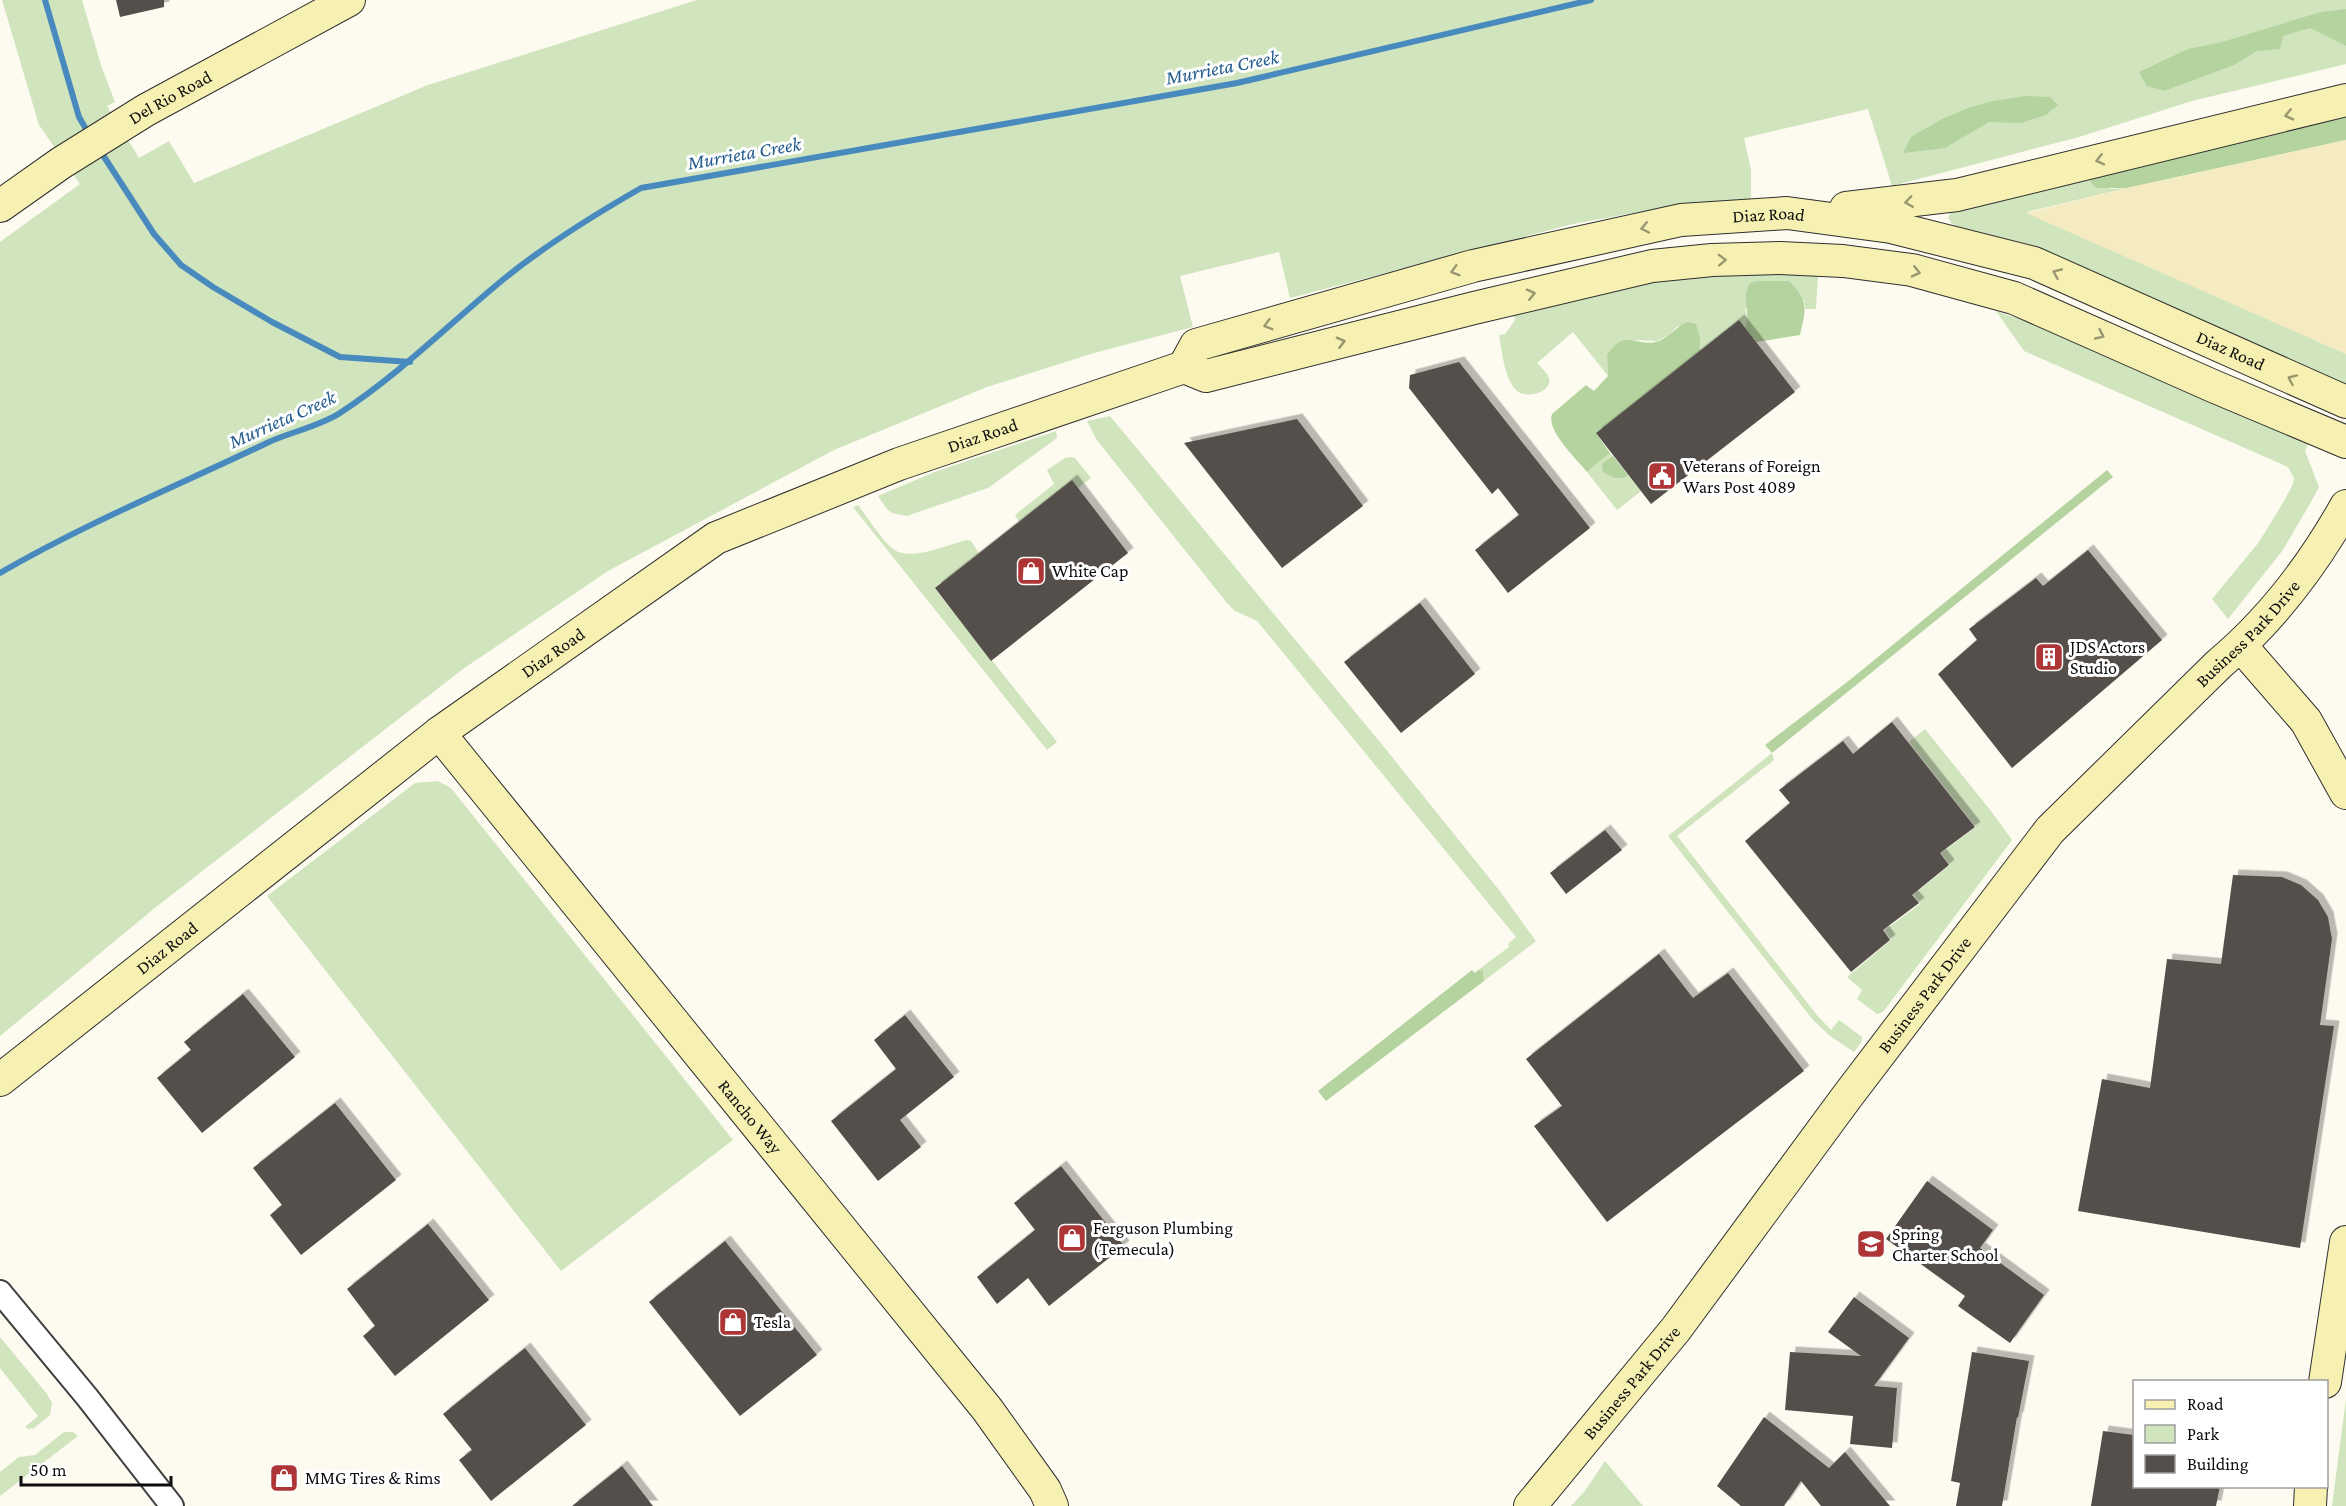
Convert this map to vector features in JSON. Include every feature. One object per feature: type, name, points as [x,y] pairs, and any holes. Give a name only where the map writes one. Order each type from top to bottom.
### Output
[{"type":"main road","name":"Del Rio Road","points":[[0,206],[62,163],[146,110],[349,0]]},
{"type":"main road","points":[[1787,213],[1893,204],[1957,195],[2346,100]]},
{"type":"main road","name":"Diaz Road","points":[[0,1080],[439,733],[716,538],[899,464],[1184,367],[1196,345],[1473,266],[1681,220],[1787,213],[1891,227],[2034,263],[2346,402]]},
{"type":"main road","points":[[1184,367],[1206,376],[1474,308],[1652,266],[1712,260],[1780,258],[1844,261],[1912,270],[2014,298],[2346,442]]},
{"type":"main road","name":"Business Park Drive","points":[[1530,1506],[1676,1329],[1846,1098],[2050,830],[2210,672],[2241,646],[2294,584],[2331,532],[2346,506]]},
{"type":"main road","points":[[2241,646],[2307,721],[2346,793]]},
{"type":"main road","name":"Rancho Way","points":[[439,733],[987,1409],[1045,1490],[1052,1506]]},
{"type":"main road","points":[[2325,1380],[2346,1242]]},
{"type":"main road","points":[[2310,1506],[2311,1488]]},
{"type":"street","points":[[0,1292],[87,1397],[172,1506]]},
{"type":"green space","points":[[2,0],[82,0],[101,65],[115,102],[107,106],[139,158],[169,141],[194,183],[428,85],[697,0],[2346,0],[2346,64],[2192,101],[2079,137],[1892,186],[1868,109],[1744,138],[1751,170],[1751,203],[1688,203],[1573,224],[1290,298],[1279,252],[1180,276],[1193,327],[1094,353],[987,387],[834,450],[608,571],[463,669],[156,907],[0,1036],[0,242],[80,184],[39,125]]},
{"type":"green space","points":[[2346,9],[2346,46],[2310,28],[2283,36],[2280,49],[2257,51],[2234,65],[2164,91],[2147,86],[2139,72],[2188,49],[2222,42],[2321,12]]},
{"type":"green space","points":[[2025,96],[2050,97],[2058,105],[2046,115],[2021,123],[1989,122],[1945,148],[1903,153],[1911,137],[1942,119],[1993,101]]},
{"type":"green space","points":[[2346,111],[2346,140],[2127,188],[2096,188],[2090,181],[2090,175]]},
{"type":"green space","points":[[2103,168],[2110,189],[2127,188],[2027,212],[2346,354],[2346,385],[2069,261],[1963,229],[1952,224],[1948,218],[1953,208]]},
{"type":"green space","points":[[1761,273],[1818,275],[1816,309],[1805,309],[1804,300],[1745,308],[1748,322],[1745,328],[1739,321],[1700,351],[1700,338],[1678,326],[1657,341],[1630,340],[1607,355],[1608,376],[1573,332],[1537,363],[1549,378],[1549,383],[1543,391],[1532,394],[1520,393],[1512,385],[1504,364],[1499,335],[1505,334],[1515,320],[1514,314],[1642,282]]},
{"type":"green space","points":[[1789,281],[1800,294],[1804,306],[1804,318],[1800,335],[1756,342],[1745,328],[1747,289],[1750,283]]},
{"type":"green space","points":[[1996,311],[2055,331],[2308,444],[2305,451],[2319,487],[2283,550],[2228,619],[2212,599],[2259,542],[2284,501],[2294,478],[2288,467],[2024,351]]},
{"type":"green space","points":[[1687,322],[1696,324],[1700,338],[1700,351],[1596,433],[1610,453],[1587,472],[1558,436],[1551,421],[1552,414],[1586,385],[1594,391],[1608,376],[1607,355],[1614,346],[1626,340],[1651,343],[1659,341]]},
{"type":"green space","points":[[1110,416],[1384,747],[1499,890],[1536,941],[1484,981],[1483,972],[1478,970],[1509,947],[1508,944],[1516,937],[1257,621],[1235,611],[1227,603],[1096,439],[1087,421]]},
{"type":"green space","points":[[1056,431],[1057,437],[1053,441],[988,488],[907,516],[892,513],[878,496],[937,471]]},
{"type":"green space","points":[[1610,453],[1641,491],[1617,510],[1587,472]]},
{"type":"green space","points":[[1613,456],[1628,475],[1624,478],[1615,478],[1603,472],[1602,464]]},
{"type":"green space","points":[[1065,458],[1075,458],[1091,478],[1078,488],[1072,481],[1019,522],[1015,515],[1054,484],[1047,470]]},
{"type":"green space","points":[[2107,470],[2113,477],[1772,753],[1765,745],[1851,679]]},
{"type":"green space","points":[[858,505],[884,539],[900,553],[919,553],[966,540],[971,541],[979,553],[935,589],[1057,742],[1047,750],[853,507]]},
{"type":"green space","points":[[1925,729],[2012,840],[1883,1012],[1877,1014],[1857,999],[1862,990],[1847,977],[1891,940],[1885,930],[1920,904],[1914,894],[1950,865],[1941,853],[1976,827],[1909,742]]},
{"type":"green space","points":[[1772,753],[1774,760],[1677,836],[1817,1015],[1831,1030],[1839,1020],[1862,1037],[1861,1043],[1854,1052],[1830,1036],[1813,1020],[1668,836]]},
{"type":"green space","points":[[438,781],[451,788],[733,1140],[561,1271],[267,896],[415,783]]},
{"type":"green space","points":[[1472,970],[1475,973],[1478,970],[1483,971],[1484,981],[1326,1101],[1318,1091]]},
{"type":"green space","points":[[0,1337],[52,1403],[50,1415],[34,1428],[25,1427],[38,1416],[0,1368]]},
{"type":"green space","points":[[2346,1399],[2346,1506],[2332,1506]]},
{"type":"green space","points":[[64,1432],[73,1432],[78,1436],[0,1496],[0,1472],[19,1457],[35,1455]]},
{"type":"green space","points":[[1605,1461],[1643,1506],[1571,1506],[1584,1492]]},
{"type":"sand","points":[[2346,140],[2346,354],[2026,213],[2127,188]]},
{"type":"building","points":[[116,0],[164,0],[164,7],[120,17]]},
{"type":"building","points":[[1739,320],[1795,392],[1651,504],[1596,433]]},
{"type":"building","points":[[1459,362],[1590,528],[1508,593],[1475,550],[1519,515],[1498,488],[1492,494],[1409,388],[1410,375]]},
{"type":"building","points":[[1297,419],[1363,506],[1282,568],[1184,443]]},
{"type":"building","name":"White Cap","points":[[1072,480],[1128,553],[991,661],[935,588]]},
{"type":"building","name":"JDS Actors Studio","points":[[2088,550],[2162,640],[2012,768],[1938,674],[1977,640],[1969,629],[2036,578],[2043,586]]},
{"type":"building","points":[[1420,603],[1475,674],[1401,733],[1344,662]]},
{"type":"building","points":[[1892,722],[1975,827],[1940,853],[1949,865],[1912,895],[1919,903],[1883,930],[1890,940],[1851,972],[1745,841],[1790,803],[1779,790],[1843,741],[1853,754]]},
{"type":"building","points":[[1605,830],[1622,850],[1566,894],[1550,873]]},
{"type":"building","points":[[2233,875],[2282,877],[2301,885],[2318,900],[2328,917],[2332,939],[2320,1025],[2334,1026],[2300,1248],[2078,1211],[2102,1079],[2150,1088],[2167,959],[2221,964]]},
{"type":"building","points":[[1659,954],[1693,998],[1728,973],[1804,1071],[1607,1222],[1534,1126],[1562,1106],[1526,1059]]},
{"type":"building","points":[[243,994],[295,1057],[202,1133],[157,1078],[191,1050],[184,1042]]},
{"type":"building","points":[[905,1015],[954,1077],[900,1120],[921,1147],[878,1181],[831,1121],[896,1069],[874,1040]]},
{"type":"building","points":[[335,1103],[396,1180],[301,1255],[270,1215],[282,1205],[253,1168]]},
{"type":"building","name":"Ferguson Plumbing (Temecula)","points":[[1061,1166],[1124,1246],[1049,1306],[1028,1278],[997,1304],[977,1277],[1035,1230],[1014,1203]]},
{"type":"building","points":[[1927,1181],[1993,1230],[1980,1248],[2044,1295],[2010,1343],[1958,1306],[1965,1296],[1886,1239]]},
{"type":"building","points":[[428,1224],[489,1300],[395,1376],[363,1336],[375,1326],[347,1289]]},
{"type":"building","points":[[725,1241],[817,1355],[740,1416],[649,1302]]},
{"type":"building","points":[[1854,1297],[1909,1338],[1874,1386],[1897,1388],[1892,1448],[1850,1444],[1853,1416],[1785,1410],[1790,1352],[1861,1356],[1828,1332]]},
{"type":"building","points":[[525,1348],[586,1425],[491,1501],[459,1460],[472,1450],[443,1414]]},
{"type":"building","points":[[1972,1352],[2029,1361],[2002,1506],[1956,1506],[1960,1483],[1951,1481]]},
{"type":"building","points":[[1764,1417],[1829,1468],[1845,1452],[1890,1506],[1821,1506],[1801,1481],[1784,1506],[1741,1506],[1717,1486]]},
{"type":"building","points":[[2103,1431],[2133,1435],[2133,1488],[2220,1488],[2216,1506],[2091,1506]]},
{"type":"building","points":[[622,1466],[653,1506],[572,1506]]},
{"type":"waterway","points":[[45,0],[79,117],[90,136]]},
{"type":"waterway","name":"Murrieta Creek","points":[[0,573],[66,537],[133,505],[269,442],[324,422],[340,413],[404,365],[537,253],[641,188],[1237,83],[1591,0]]},
{"type":"waterway","points":[[99,149],[154,234],[181,265],[213,287],[272,322],[340,357],[410,362]]},
{"type":"place","name":"Veterans of Foreign Wars Post 4089","points":[[1662,476]]},
{"type":"place","name":"White Cap","points":[[1031,571]]},
{"type":"place","name":"JDS Actors Studio","points":[[2049,657]]},
{"type":"place","name":"Ferguson Plumbing (Temecula)","points":[[1072,1238]]},
{"type":"place","name":"Spring Charter School","points":[[1871,1244]]},
{"type":"place","name":"Tesla","points":[[733,1322]]},
{"type":"place","name":"MMG Tires & Rims","points":[[284,1478]]}]
